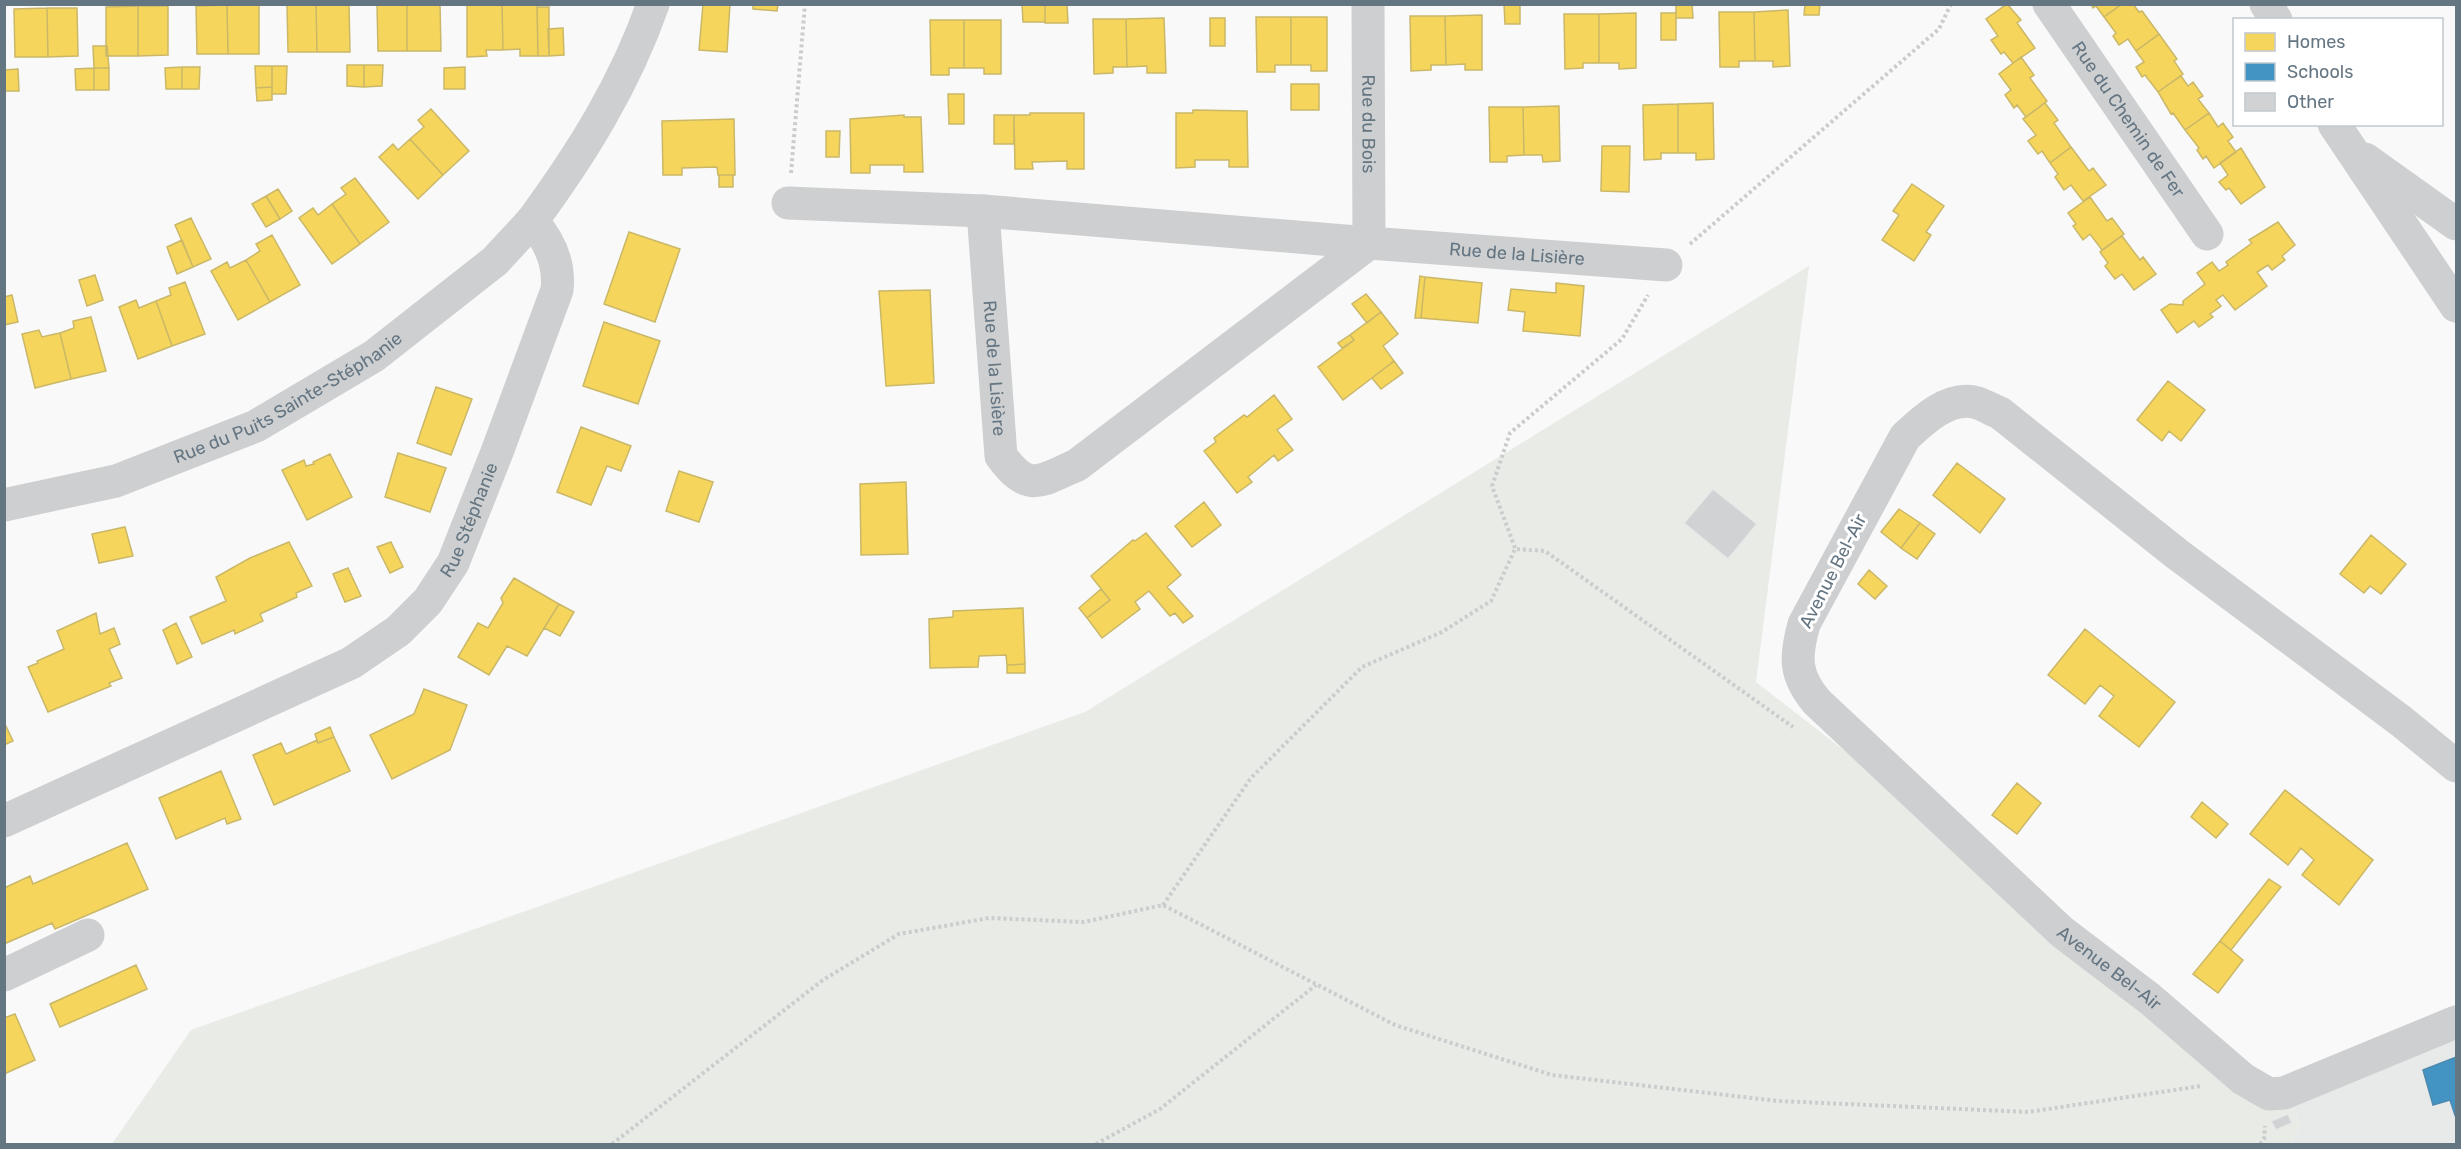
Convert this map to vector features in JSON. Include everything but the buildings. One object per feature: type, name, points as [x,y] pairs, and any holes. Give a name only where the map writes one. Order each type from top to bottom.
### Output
[{"type":"street","points":[[532,221],[610,102],[653,4]]},
{"type":"street","name":"Rue du Bois","points":[[1368,4],[1369,243]]},
{"type":"street","name":"Rue du Chemin de Fer","points":[[2049,4],[2207,234]]},
{"type":"street","points":[[2266,4],[2275,18]]},
{"type":"street","points":[[2340,135],[2457,224]]},
{"type":"street","points":[[2340,135],[2457,306]]},
{"type":"street","points":[[788,203],[983,211]]},
{"type":"street","name":"Rue de la Lisière","points":[[1369,243],[1077,465],[1039,481],[1024,481],[1012,471],[1001,456],[983,211],[1666,265]]},
{"type":"street","name":"Rue du Puits Sainte-Stéphanie","points":[[4,505],[116,481],[256,426],[374,356],[495,261],[532,221]]},
{"type":"street","name":"Rue Stéphanie","points":[[4,821],[351,663],[398,631],[428,601],[453,562],[497,452],[557,290],[559,273],[554,255],[541,231],[532,221]]},
{"type":"street","name":"Avenue Bel-Air","points":[[2457,766],[2177,554],[2000,414],[1973,402],[1953,404],[1929,415],[1905,437],[1804,624],[1798,646],[1798,666],[1803,686],[1817,702],[2062,932],[2150,999],[2243,1079],[2269,1095],[2284,1093],[2457,1022]]},
{"type":"street","points":[[4,975],[88,935]]},
{"type":"street","points":[[2402,1065],[2457,1044]]},
{"type":"path","points":[[788,203],[805,4]]},
{"type":"path","points":[[1163,905],[1251,778],[1362,667],[1442,632],[1491,601],[1515,549],[1492,486],[1510,433],[1622,339],[1666,265],[1939,29],[1951,4]]},
{"type":"path","points":[[1515,549],[1545,551],[1795,728]]},
{"type":"path","points":[[612,1144],[823,980],[899,933],[989,918],[1084,922],[1163,905],[1395,1025],[1552,1075],[1778,1101],[2028,1112],[2243,1079]]},
{"type":"path","points":[[1096,1144],[1160,1109],[1316,985]]},
{"type":"shaded area","points":[[1809,266],[1756,682],[2293,1099],[2299,1128],[2291,1144],[112,1144],[191,1030],[1085,712]]},
{"type":"shaded area","points":[[2456,1030],[2456,1144],[2291,1144],[2299,1128],[2293,1099]]}]
